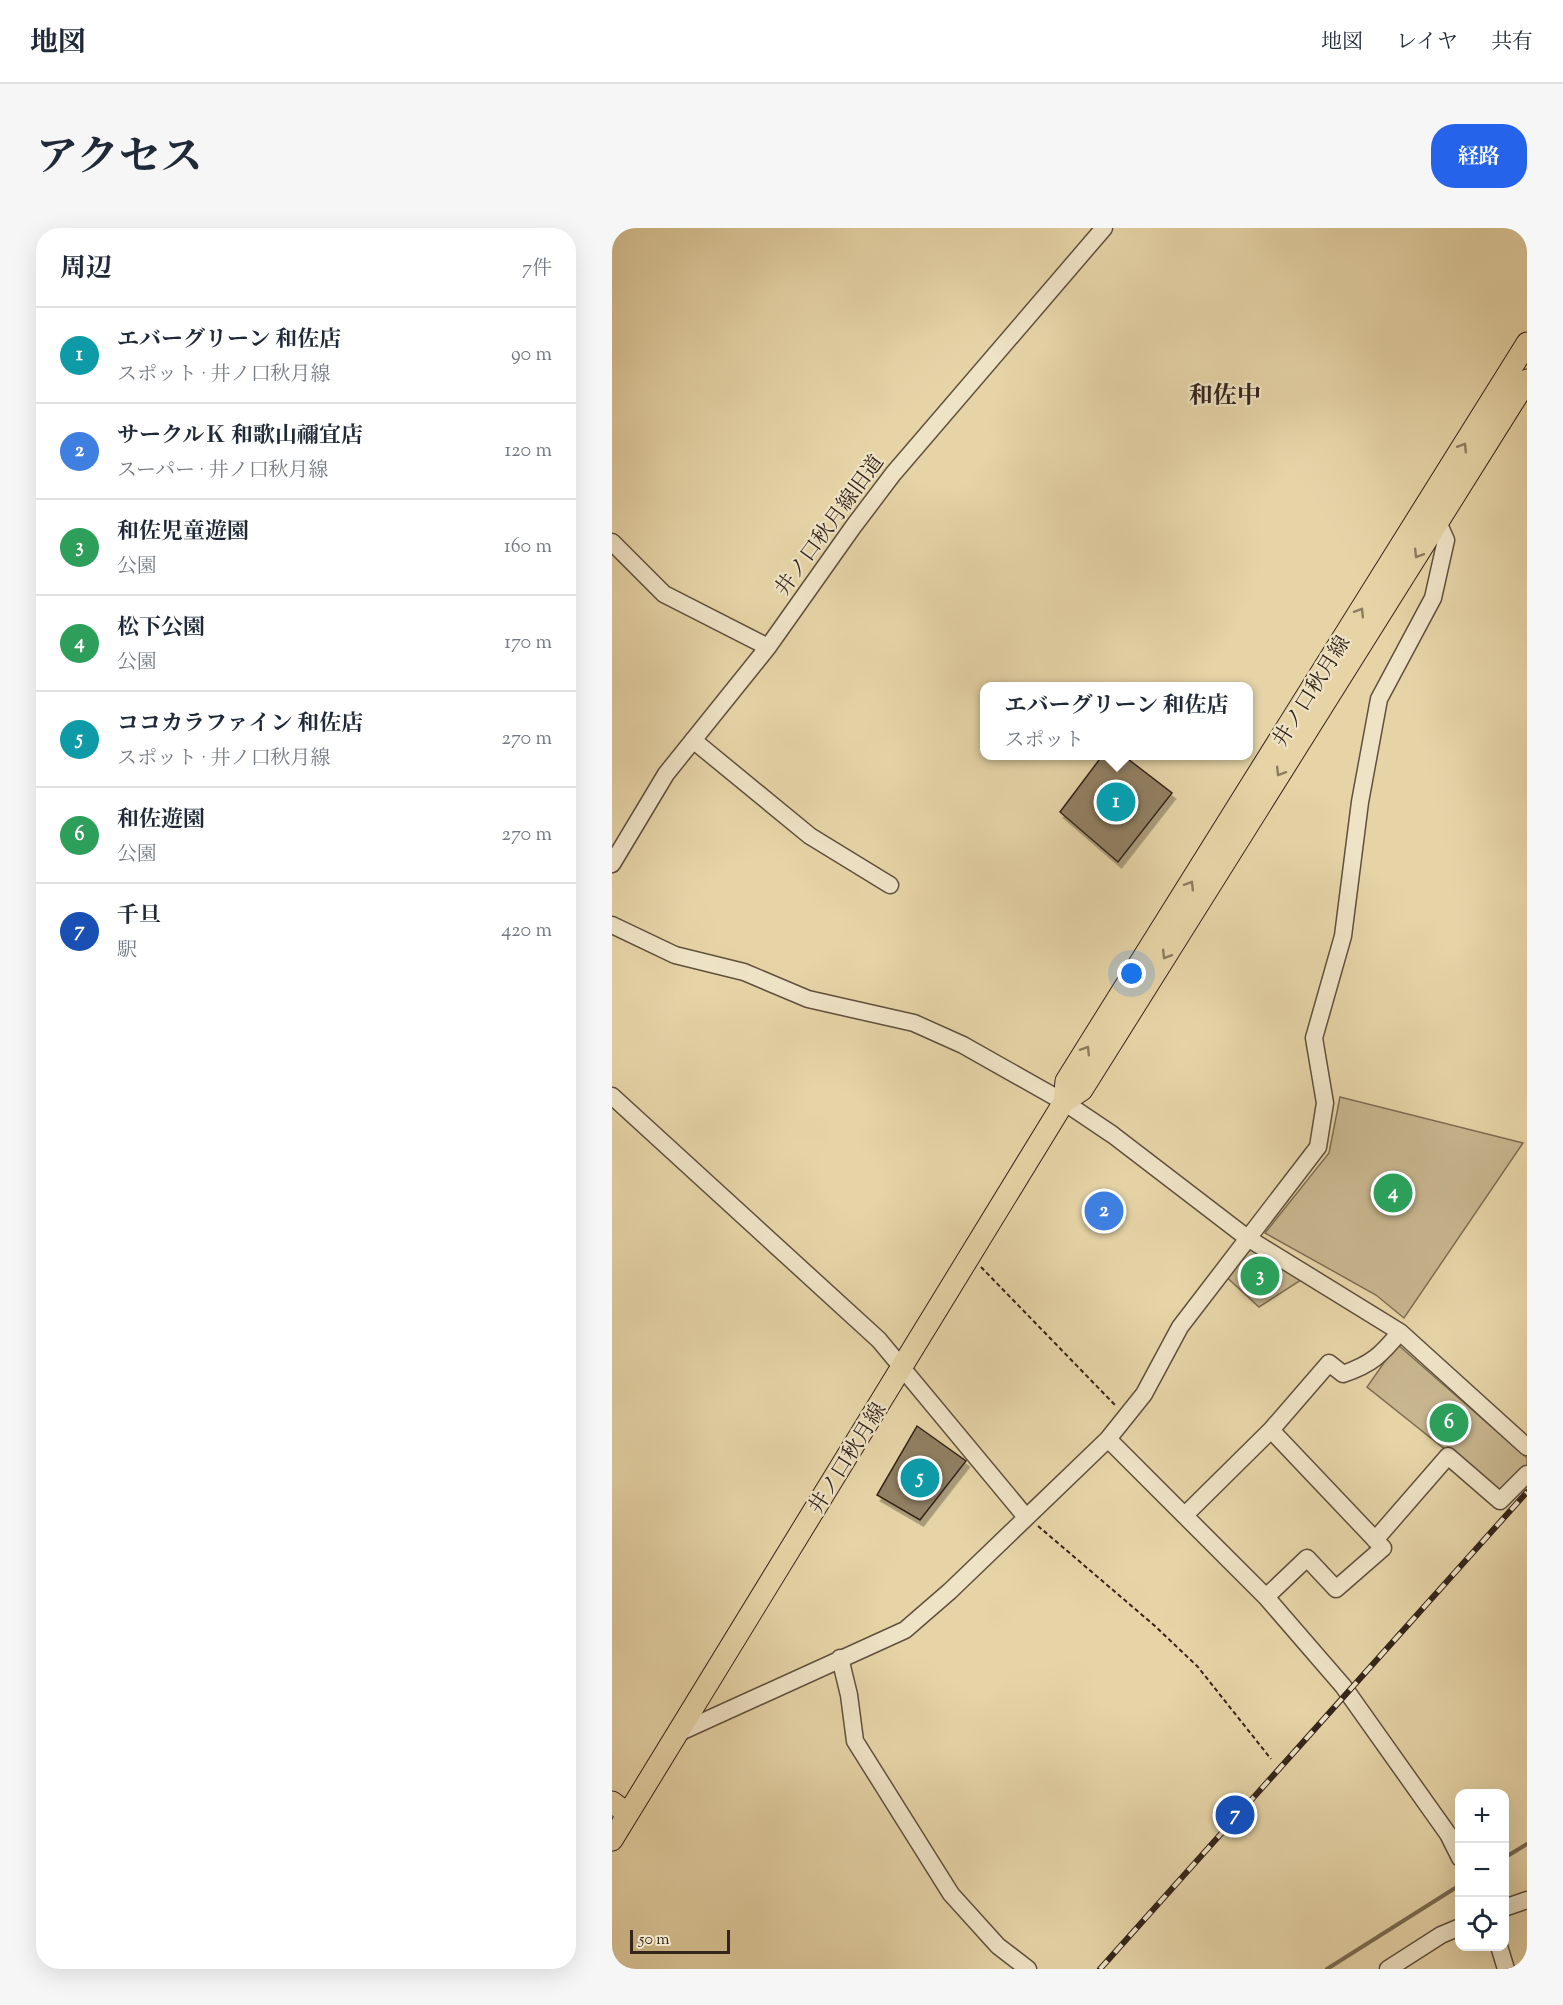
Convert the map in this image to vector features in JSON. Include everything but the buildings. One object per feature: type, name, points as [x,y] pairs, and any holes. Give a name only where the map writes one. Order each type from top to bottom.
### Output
[{"type":"main road","name":"井ノ口秋月線","points":[[612,1840],[620,1808],[676,1734],[1064,1102],[1082,1090],[1430,517],[1527,343]]},
{"type":"main road","name":"井ノ口秋月線","points":[[1430,517],[1527,380]]},
{"type":"street","name":"井ノ口秋月線旧道","points":[[612,864],[666,774],[768,647],[893,474],[1104,228]]},
{"type":"street","points":[[676,1734],[904,1630],[950,1591],[1108,1439],[1144,1394],[1180,1327],[1246,1237],[1318,1147],[1325,1103],[1314,1038],[1343,936],[1360,802],[1379,699],[1433,598],[1446,540],[1430,517]]},
{"type":"street","points":[[612,542],[664,594],[768,647]]},
{"type":"street","points":[[693,740],[810,836],[890,885]]},
{"type":"street","points":[[612,925],[675,955],[744,972],[808,999],[914,1023],[963,1045],[1064,1102],[1113,1134],[1246,1237],[1400,1332],[1527,1447]]},
{"type":"street","points":[[612,1096],[879,1340],[1026,1517]]},
{"type":"street","points":[[1185,1515],[1271,1430],[1329,1363],[1343,1374],[1361,1368],[1379,1358],[1400,1332]]},
{"type":"street","points":[[1266,1597],[1306,1558],[1336,1589],[1383,1548],[1271,1430]]},
{"type":"street","points":[[1108,1439],[1266,1597],[1342,1686],[1448,1834],[1455,1848]]},
{"type":"street","points":[[1375,1539],[1448,1456],[1500,1501],[1527,1474]]},
{"type":"street","points":[[840,1659],[849,1695],[855,1741],[951,1894],[998,1946],[1028,1969]]},
{"type":"street","points":[[1509,1906],[1527,1900]]},
{"type":"street","points":[[1388,1969],[1441,1935],[1455,1929]]},
{"type":"street","points":[[1499,1951],[1506,1969]]},
{"type":"path","points":[[971,1256],[1126,1417]]},
{"type":"path","points":[[1026,1517],[1155,1626],[1198,1667],[1271,1759]]},
{"type":"shaded area","points":[[1340,1097],[1523,1143],[1404,1318],[1376,1295],[1265,1233],[1329,1153]]},
{"type":"shaded area","points":[[1249,1246],[1301,1280],[1259,1307],[1221,1272]]},
{"type":"shaded area","points":[[1397,1344],[1527,1458],[1527,1468],[1501,1494],[1367,1387]]},
{"type":"waterway","points":[[1509,1855],[1527,1844]]},
{"type":"waterway","points":[[1327,1969],[1455,1888]]},
{"type":"railway","points":[[1100,1969],[1527,1492]]},
{"type":"place","name":"エバーグリーン 和佐店","points":[[1116,802]]},
{"type":"place","name":"松下公園","points":[[1393,1193]]},
{"type":"place","name":"サークルＫ 和歌山禰宜店","points":[[1104,1211]]},
{"type":"place","name":"和佐児童遊園","points":[[1260,1276]]},
{"type":"place","name":"和佐遊園","points":[[1449,1423]]},
{"type":"place","name":"ココカラファイン 和佐店","points":[[920,1478]]},
{"type":"place","name":"千旦","points":[[1235,1815]]},
{"type":"district","name":"和佐中","points":[[1225,395]]}]
